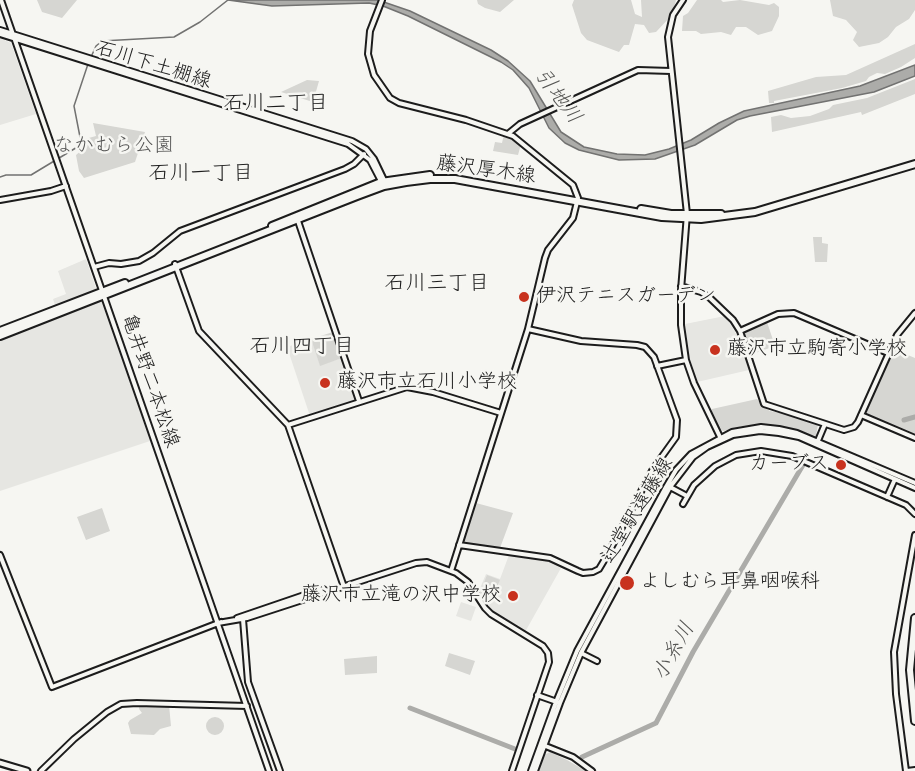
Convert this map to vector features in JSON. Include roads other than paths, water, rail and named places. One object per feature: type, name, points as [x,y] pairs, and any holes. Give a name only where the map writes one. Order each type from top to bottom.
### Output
[{"type":"main road","name":"藤沢厚木線","points":[[0,331],[176,266],[384,183],[417,176],[455,176],[662,217],[721,218],[755,212],[915,162]]},
{"type":"main road","name":"藤沢厚木線","points":[[0,336],[103,293]]},
{"type":"main road","points":[[915,618],[910,670],[915,721]]},
{"type":"main road","points":[[0,764],[27,771]]},
{"type":"street","name":"亀井野二本松線","points":[[1,0],[269,771]]},
{"type":"street","points":[[381,0],[370,31],[368,54],[374,75],[390,98],[402,104],[509,133],[573,185],[578,200],[573,218],[544,258],[528,329],[451,571]]},
{"type":"street","points":[[683,0],[673,15],[668,31],[687,217],[681,286],[681,325],[686,360],[704,409],[720,439]]},
{"type":"street","name":"石川下土棚線","points":[[0,30],[14,37]]},
{"type":"street","name":"石川下土棚線","points":[[0,34],[85,58],[338,140],[357,148],[364,154],[384,183]]},
{"type":"street","name":"石川下土棚線","points":[[94,61],[352,141],[366,149],[374,159],[384,183]]},
{"type":"street","points":[[509,133],[520,124],[639,70],[671,71]]},
{"type":"street","points":[[94,267],[109,263],[125,264],[139,261],[153,253],[180,231],[345,169],[364,154]]},
{"type":"street","points":[[0,200],[66,186]]},
{"type":"street","points":[[297,218],[359,401]]},
{"type":"street","points":[[176,266],[199,331],[288,425],[344,587]]},
{"type":"street","points":[[681,286],[701,292],[710,298],[728,314],[740,331],[764,404],[835,428],[849,429],[858,422],[897,335],[915,313]]},
{"type":"street","points":[[740,331],[778,314],[794,313],[888,353]]},
{"type":"street","points":[[459,545],[550,558],[583,573],[599,569],[653,469],[676,437],[677,420],[650,351],[641,345],[581,341],[528,329]]},
{"type":"street","points":[[657,366],[686,360]]},
{"type":"street","points":[[288,425],[359,401],[412,387],[501,413]]},
{"type":"street","points":[[861,415],[915,438]]},
{"type":"street","points":[[817,443],[825,424]]},
{"type":"street","name":"辻堂駅遠藤線","points":[[533,771],[579,652],[676,470],[691,454],[720,439],[740,434],[760,431],[796,436],[895,477],[915,488]]},
{"type":"street","name":"辻堂駅遠藤線","points":[[579,652],[670,487],[693,457],[720,439]]},
{"type":"street","points":[[683,504],[704,474],[724,460],[747,452],[761,451],[792,456],[909,507],[915,514]]},
{"type":"street","points":[[887,497],[895,477]]},
{"type":"street","name":"辻堂駅遠藤線","points":[[895,477],[915,483]]},
{"type":"street","points":[[670,487],[687,496]]},
{"type":"street","points":[[915,535],[913,557],[894,652],[896,694],[907,771],[915,770]]},
{"type":"street","points":[[0,555],[52,687],[218,623],[243,617],[319,590],[344,587],[420,562],[451,571],[468,582],[493,616],[543,646],[548,652],[549,663],[512,771]]},
{"type":"street","points":[[243,617],[248,682],[280,771]]},
{"type":"street","points":[[579,652],[597,661]]},
{"type":"street","points":[[537,695],[558,702]]},
{"type":"street","points":[[41,771],[74,739],[107,712],[122,704],[247,706]]},
{"type":"street","points":[[542,745],[573,757],[592,771]]},
{"type":"waterway","points":[[91,57],[96,46],[102,41],[174,37],[200,22],[228,0]]},
{"type":"waterway","points":[[0,177],[31,175],[79,146],[80,137],[74,106],[88,64]]},
{"type":"waterway","name":"小糸川","points":[[904,420],[915,417]]},
{"type":"waterway","name":"小糸川","points":[[582,757],[656,723],[693,652],[803,465]]},
{"type":"waterway","name":"小糸川","points":[[410,708],[515,749]]},
{"type":"place","name":"伊沢テニスガーデン","points":[[524,297]]},
{"type":"place","name":"藤沢市立駒寄小学校","points":[[715,350]]},
{"type":"place","name":"藤沢市立石川小学校","points":[[325,383]]},
{"type":"place","name":"カーブス","points":[[841,465]]},
{"type":"place","name":"よしむら耳鼻咽喉科","points":[[627,583]]},
{"type":"place","name":"藤沢市立滝の沢中学校","points":[[513,596]]},
{"type":"district","name":"石川二丁目","points":[[276,105]]},
{"type":"district","name":"石川一丁目","points":[[201,175]]},
{"type":"district","name":"石川三丁目","points":[[437,285]]},
{"type":"district","name":"石川四丁目","points":[[302,348]]},
{"type":"water label","name":"引地川","points":[[557,97]]},
{"type":"park label","name":"なかむら公園","points":[[114,147]]}]
